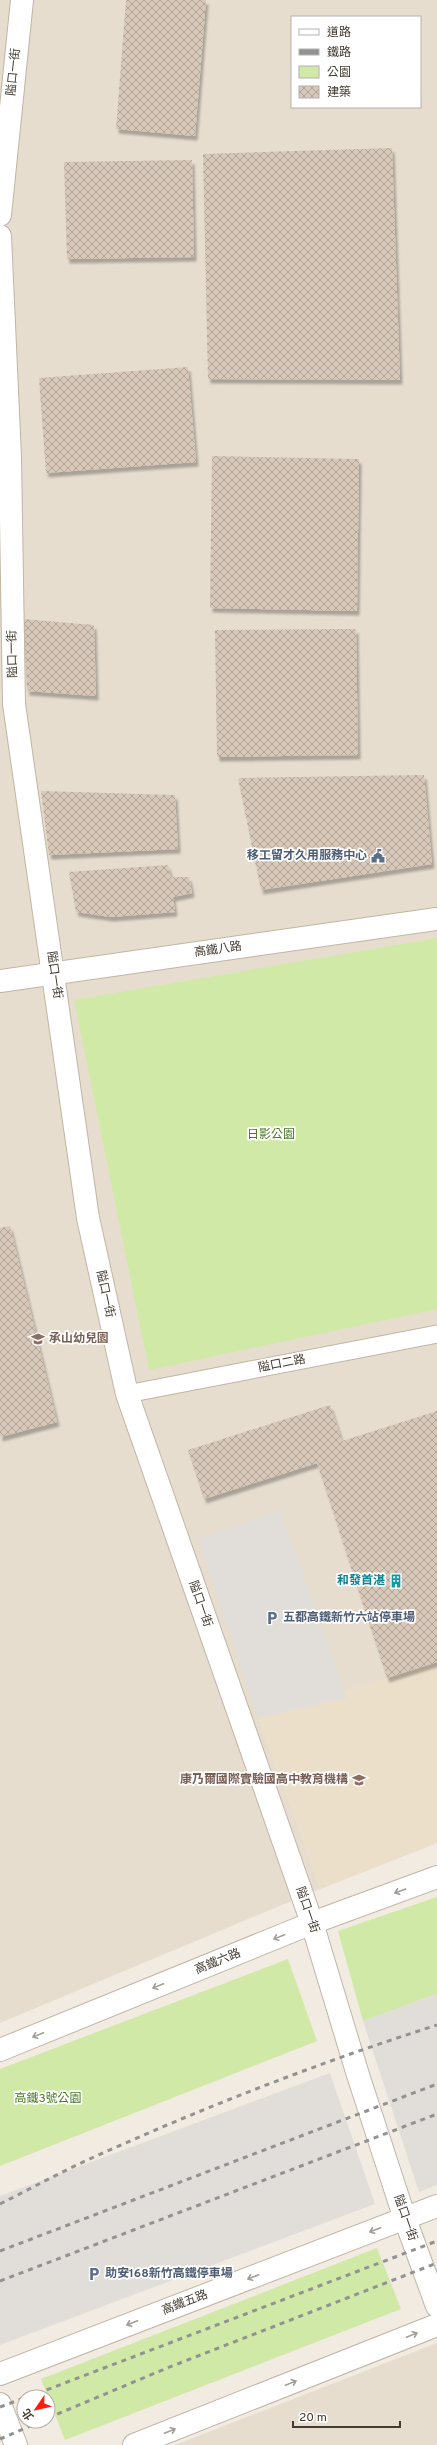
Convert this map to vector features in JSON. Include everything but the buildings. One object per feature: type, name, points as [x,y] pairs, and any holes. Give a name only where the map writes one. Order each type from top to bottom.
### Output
[{"type":"street","name":"隘口一街","points":[[0,215],[22,0]]},
{"type":"street","name":"隘口一街","points":[[0,236],[10,457],[14,704],[54,973],[88,1218],[127,1394],[312,1923],[358,2075],[405,2219],[437,2306]]},
{"type":"street","name":"高鐵八路","points":[[0,981],[437,919]]},
{"type":"street","name":"高鐵六路","points":[[0,2050],[312,1923],[437,1877]]},
{"type":"street","name":"高鐵五路","points":[[0,2374],[437,2206]]},
{"type":"street","points":[[134,2445],[437,2325]]},
{"type":"street","points":[[0,2404],[16,2445]]},
{"type":"lane","name":"隘口二路","points":[[127,1394],[437,1334]]},
{"type":"shaded area","points":[[0,0],[437,0],[437,1843],[320,1889],[0,2023]]},
{"type":"shaded area","name":"五都高鐵新竹六站停車場","points":[[280,1510],[347,1698],[258,1718],[198,1539]]},
{"type":"shaded area","name":"康乃爾國際實驗國高中教育機構","points":[[437,1662],[437,1843],[320,1889],[258,1718]]},
{"type":"shaded area","points":[[437,1994],[437,2185],[419,2192],[363,2021]]},
{"type":"shaded area","name":"助安168新竹高鐵停車場","points":[[330,2073],[375,2204],[0,2345],[0,2196]]},
{"type":"shaded area","points":[[437,2343],[437,2445],[175,2445]]},
{"type":"green space","name":"日影公園","points":[[437,938],[437,1309],[149,1370],[74,1000]]},
{"type":"green space","points":[[437,1897],[437,1994],[363,2021],[338,1931]]},
{"type":"green space","name":"高鐵3號公園","points":[[288,1959],[317,2041],[0,2166],[0,2069]]},
{"type":"green space","points":[[377,2248],[401,2309],[65,2440],[56,2417],[56,2389],[45,2389],[41,2379]]},
{"type":"railway","points":[[0,2204],[64,2171],[185,2117],[310,2068],[437,2025]]},
{"type":"railway","points":[[0,2251],[437,2084]]},
{"type":"railway","points":[[0,2281],[437,2114]]},
{"type":"railway","points":[[49,2389],[437,2241]]},
{"type":"railway","points":[[56,2415],[167,2368],[437,2263]]},
{"type":"railway","points":[[0,2407],[16,2401]]},
{"type":"railway","points":[[0,2439],[23,2429]]},
{"type":"place","name":"移工留才久用服務中心","points":[[378,856]]},
{"type":"place","name":"承山幼兒園","points":[[38,1339]]},
{"type":"place","name":"和發首湛","points":[[396,1581]]},
{"type":"place","name":"五都高鐵新竹六站停車場","points":[[272,1618]]},
{"type":"place","name":"康乃爾國際實驗國高中教育機構","points":[[359,1780]]},
{"type":"place","name":"助安168新竹高鐵停車場","points":[[94,2274]]}]
